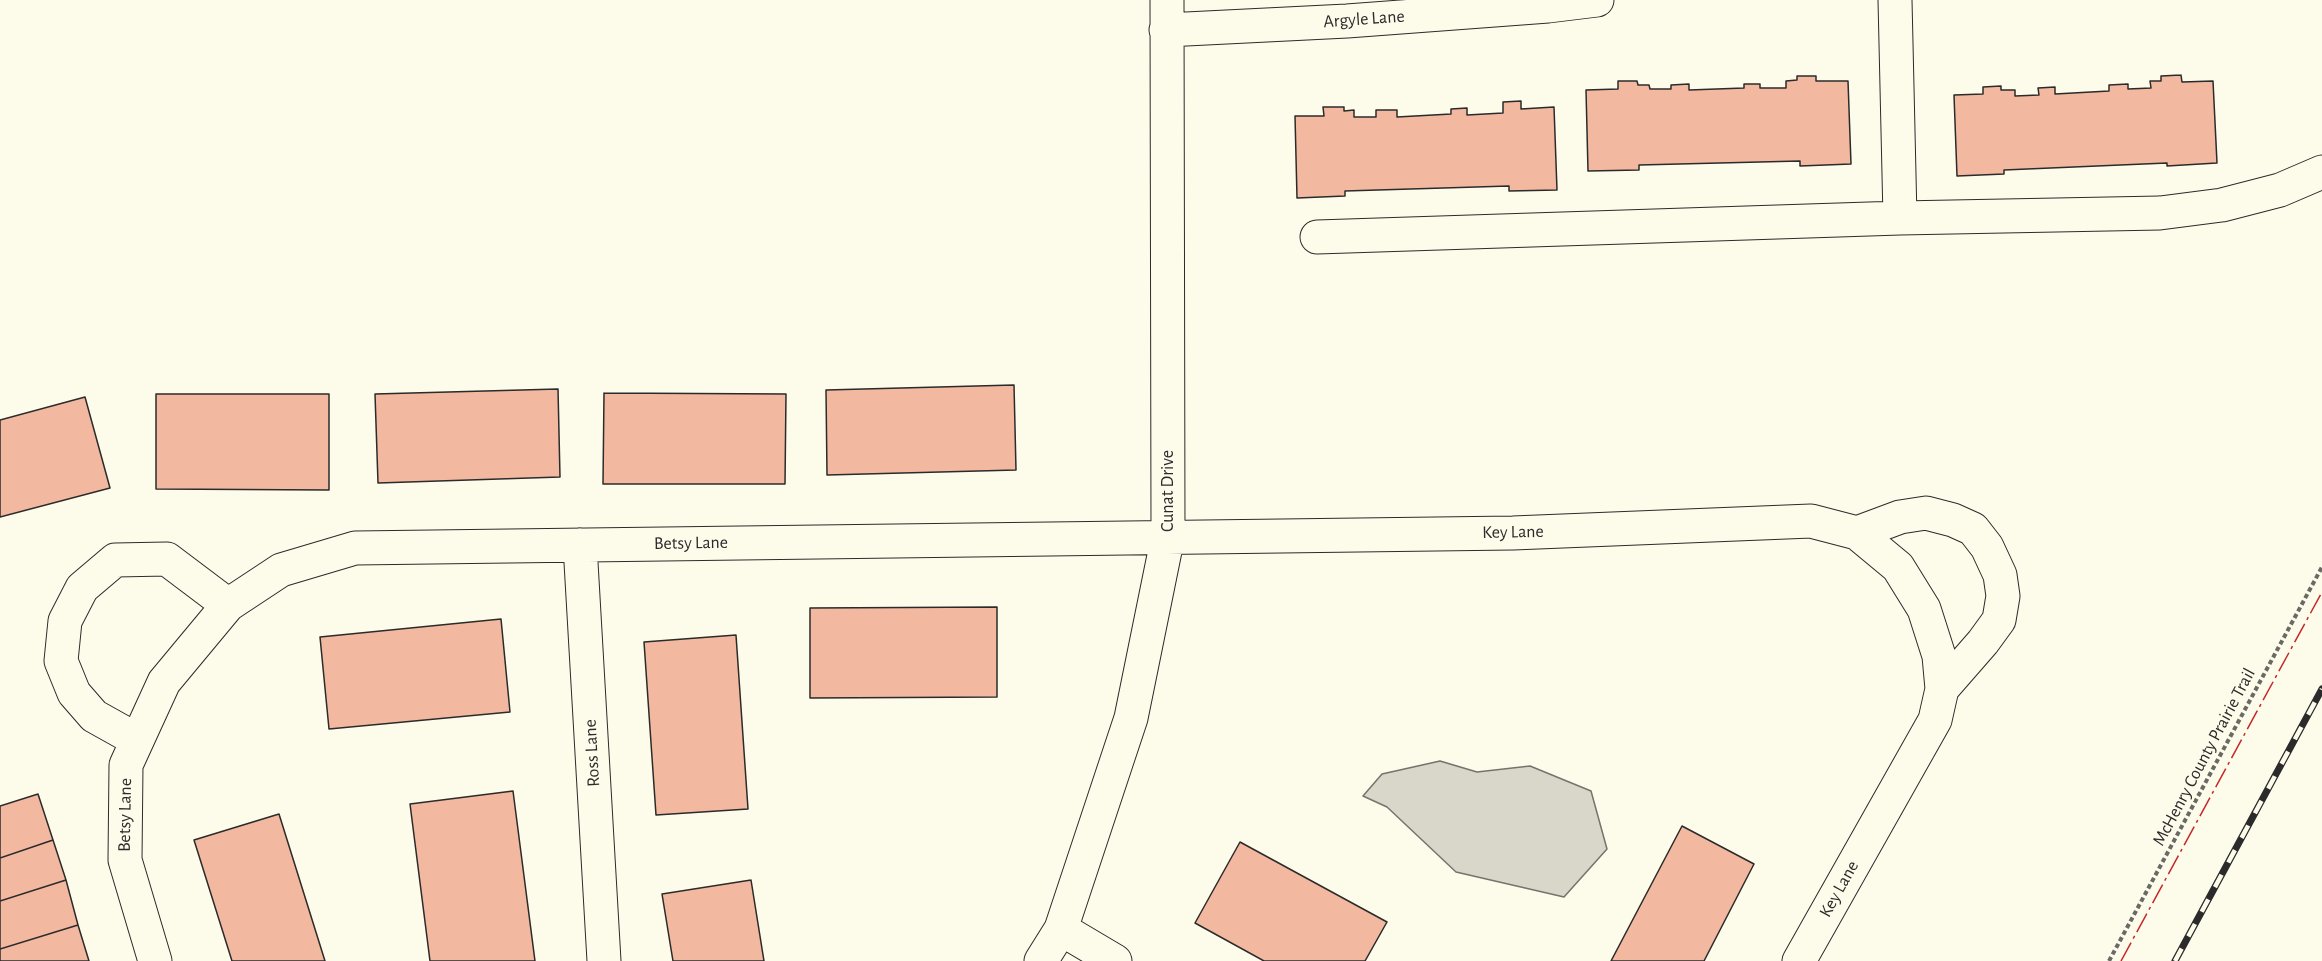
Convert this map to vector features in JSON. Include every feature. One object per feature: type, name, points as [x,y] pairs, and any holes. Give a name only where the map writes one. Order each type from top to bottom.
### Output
[{"type":"street","name":"Argyle Lane","points":[[1167,15],[1548,6],[1597,0]]},
{"type":"street","points":[[1895,0],[1900,218]]},
{"type":"street","name":"Cunat Drive","points":[[1041,961],[1061,929],[1131,718],[1168,536],[1167,15]]},
{"type":"street","points":[[1317,237],[1900,218],[2160,213],[2222,205],[2280,190],[2322,172]]},
{"type":"street","name":"Key Lane","points":[[1857,533],[1900,517],[1926,513],[1953,520],[1973,529],[1987,547],[2000,575],[2003,596],[1999,621],[1942,689]]},
{"type":"street","name":"Key Lane","points":[[1168,536],[1513,533],[1811,521],[1857,533],[1898,567],[1924,609],[1939,656],[1942,689],[1935,720],[1799,961]]},
{"type":"street","name":"Betsy Lane","points":[[155,961],[124,861],[126,765],[164,682],[228,605],[281,570],[356,548],[1168,536]]},
{"type":"street","name":"Ross Lane","points":[[580,545],[604,961]]},
{"type":"street","points":[[137,740],[94,716],[74,693],[61,661],[65,621],[82,588],[115,560],[167,559],[228,605]]},
{"type":"street","points":[[1061,929],[1115,961]]},
{"type":"path","name":"McHenry County Prairie Trail","points":[[2109,961],[2322,567]]},
{"type":"shaded area","points":[[1440,761],[1477,772],[1530,766],[1591,791],[1607,849],[1564,897],[1456,872],[1387,807],[1363,796],[1382,774]]},
{"type":"building","points":[[2181,75],[2182,82],[2213,81],[2217,163],[2004,170],[2004,174],[1957,176],[1954,95],[1983,94],[1983,87],[2001,86],[2001,90],[2015,90],[2015,96],[2039,95],[2038,88],[2055,87],[2055,94],[2109,91],[2109,85],[2128,84],[2128,89],[2151,88],[2150,81],[2161,81],[2161,76]]},
{"type":"building","points":[[1797,76],[1816,76],[1816,81],[1848,81],[1851,164],[1800,166],[1800,161],[1639,165],[1639,170],[1588,171],[1586,90],[1618,89],[1618,81],[1637,81],[1638,85],[1649,85],[1650,89],[1671,89],[1671,85],[1689,84],[1689,90],[1744,88],[1744,84],[1760,84],[1760,88],[1786,88],[1786,81],[1797,80]]},
{"type":"building","points":[[1521,101],[1521,109],[1554,107],[1557,190],[1509,191],[1509,186],[1345,191],[1345,196],[1297,198],[1295,116],[1324,116],[1323,107],[1344,107],[1344,111],[1354,110],[1354,117],[1376,117],[1376,110],[1397,110],[1397,117],[1451,114],[1451,109],[1467,108],[1467,115],[1503,113],[1503,102]]},
{"type":"building","points":[[1014,385],[1016,470],[827,475],[826,390]]},
{"type":"building","points":[[558,389],[560,477],[378,483],[375,394]]},
{"type":"building","points":[[604,393],[786,394],[785,484],[603,484]]},
{"type":"building","points":[[156,394],[329,394],[329,490],[156,489]]},
{"type":"building","points":[[85,397],[110,488],[0,517],[0,420]]},
{"type":"building","points":[[997,607],[997,697],[810,698],[810,608]]},
{"type":"building","points":[[501,619],[510,712],[329,729],[320,637]]},
{"type":"building","points":[[736,635],[748,809],[656,815],[644,642]]},
{"type":"building","points":[[513,791],[535,961],[430,961],[410,804]]},
{"type":"building","points":[[38,794],[53,840],[0,858],[0,806]]},
{"type":"building","points":[[279,814],[325,961],[232,961],[194,840]]},
{"type":"building","points":[[1682,826],[1754,864],[1704,961],[1611,961]]},
{"type":"building","points":[[53,840],[66,880],[0,901],[0,858]]},
{"type":"building","points":[[1240,842],[1387,922],[1365,961],[1264,961],[1195,923]]},
{"type":"building","points":[[66,880],[78,925],[0,949],[0,901]]},
{"type":"building","points":[[751,880],[764,961],[673,961],[662,894]]},
{"type":"building","points":[[78,925],[89,961],[0,961],[0,949]]},
{"type":"railway","points":[[2175,961],[2322,689]]},
{"type":"power","points":[[2121,961],[2322,592]]}]
